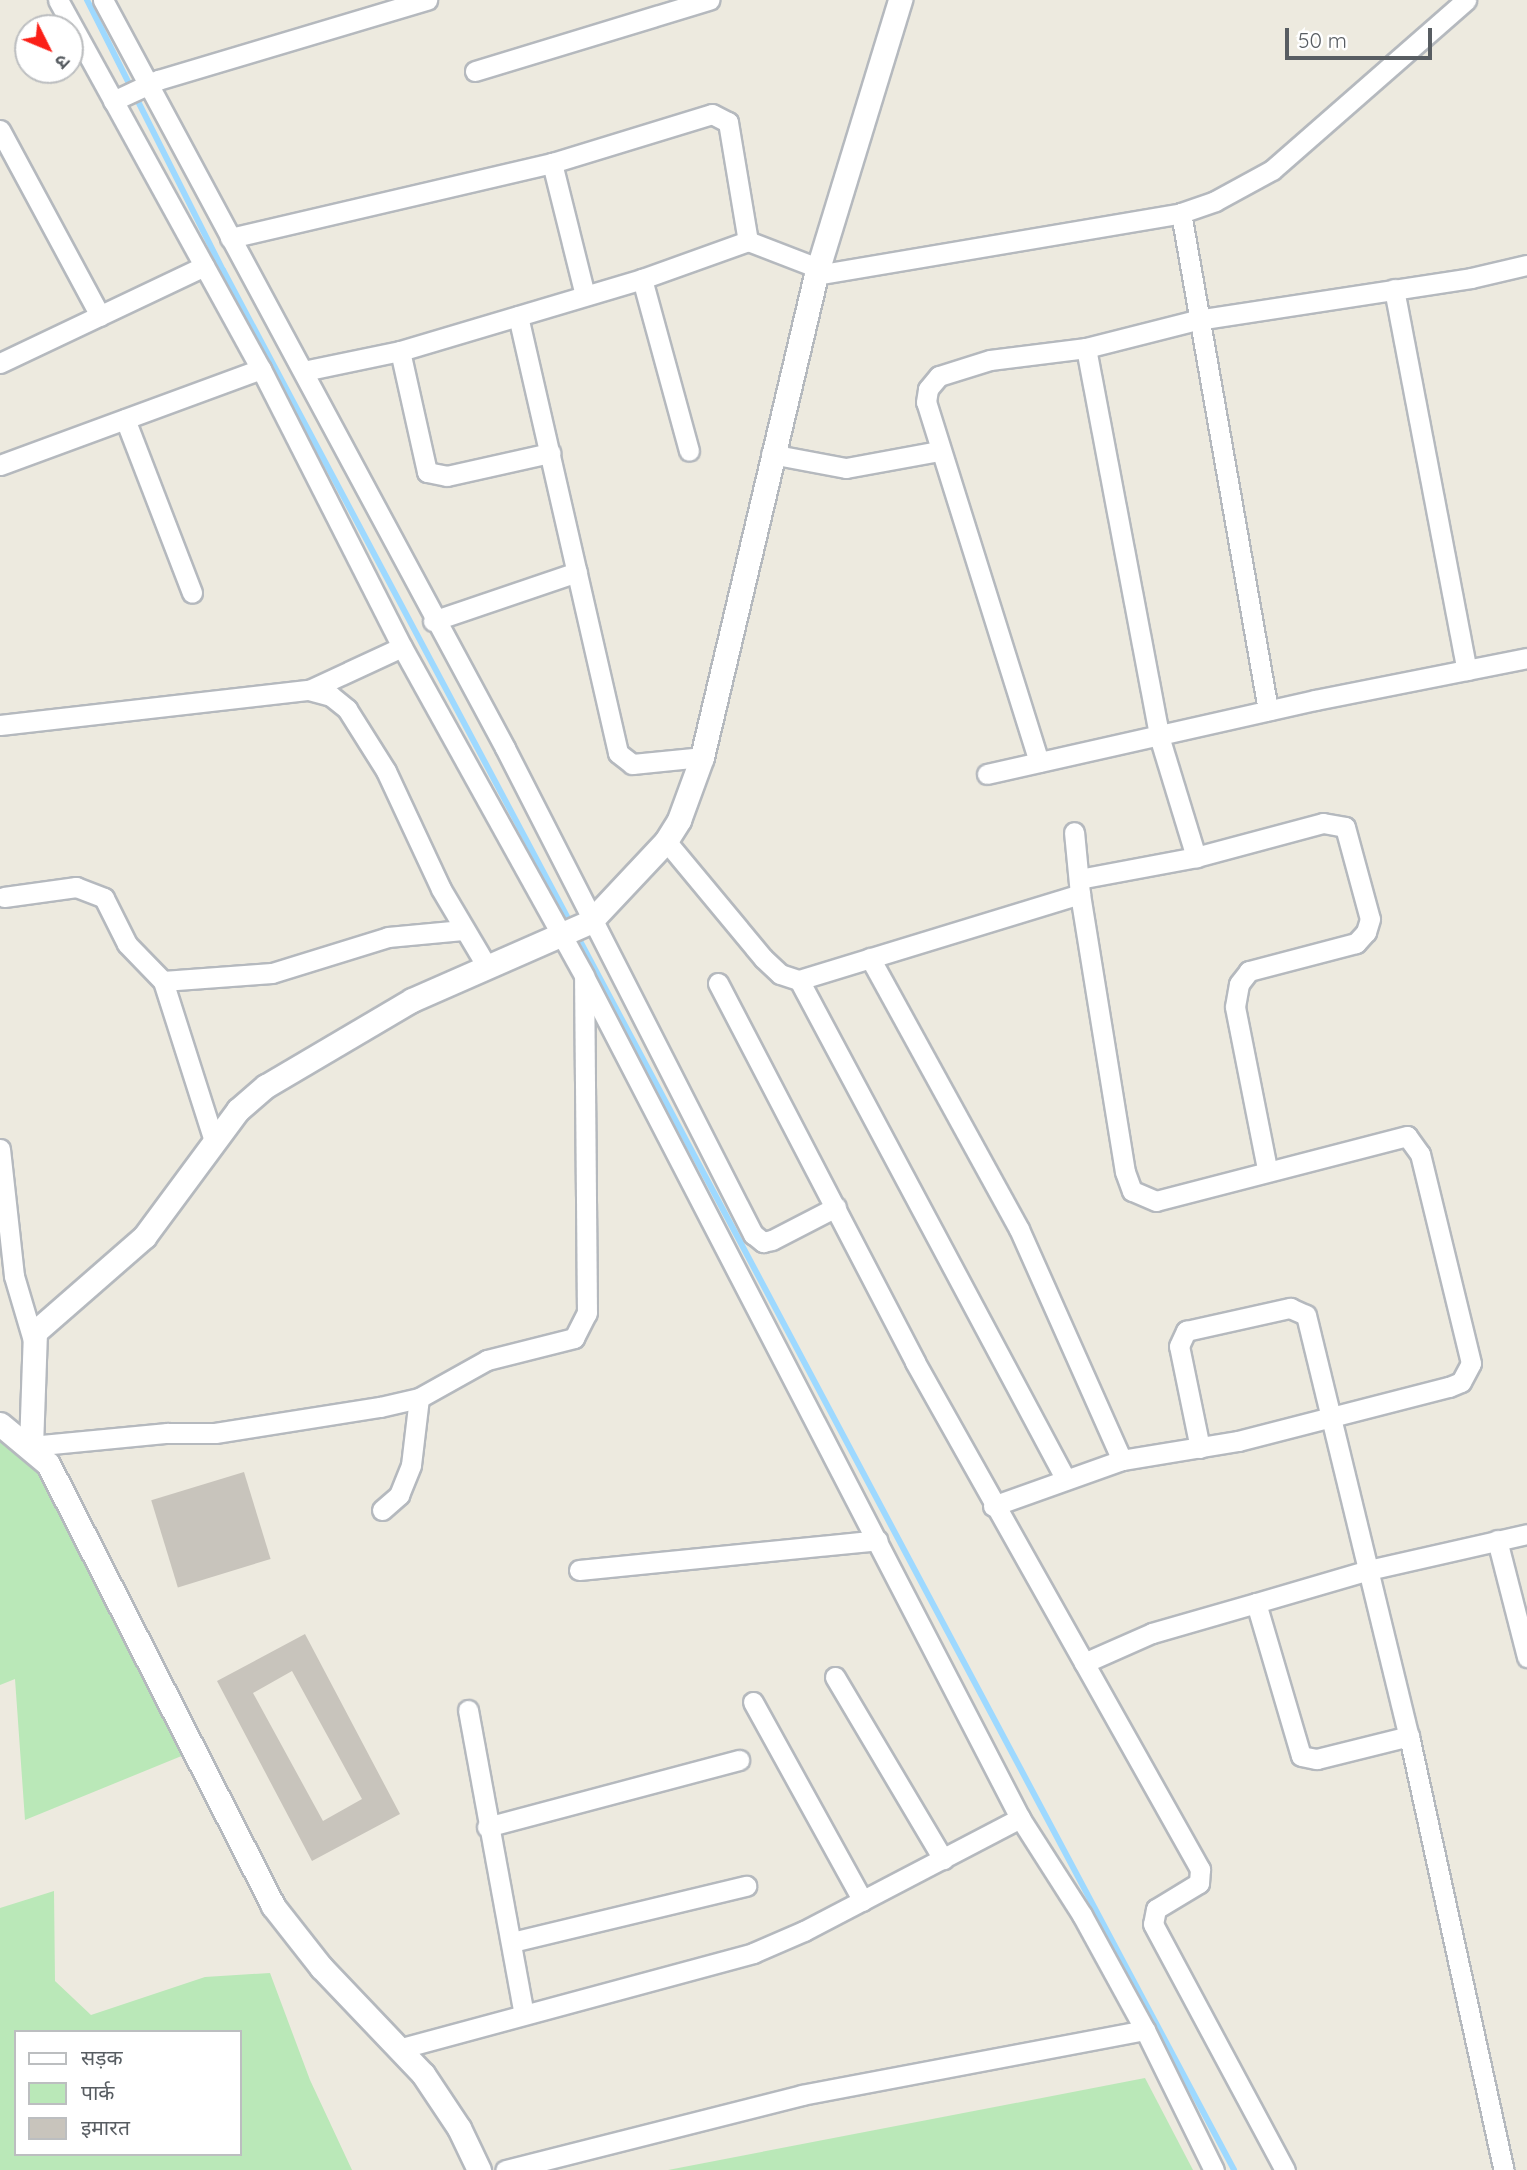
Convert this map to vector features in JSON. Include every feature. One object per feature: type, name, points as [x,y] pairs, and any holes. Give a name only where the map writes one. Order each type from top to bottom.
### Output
[{"type":"street","points":[[32,1446],[167,1433],[215,1433],[419,1398],[487,1360],[560,1344],[582,1329],[587,1313],[584,976],[575,929],[505,748],[433,621],[303,371],[230,238],[129,93],[58,0]]},
{"type":"street","points":[[103,0],[129,93],[204,266],[261,369],[402,647],[575,929],[753,1234],[763,1242],[772,1240],[836,1207]]},
{"type":"street","points":[[129,93],[427,0]]},
{"type":"street","points":[[475,71],[709,0]]},
{"type":"street","points":[[32,1446],[35,1332],[43,1320],[126,1256],[214,1141],[266,1086],[412,1000],[486,965],[575,929],[666,842],[690,796],[702,757],[771,454],[817,271],[900,0]]},
{"type":"street","points":[[303,371],[400,351],[642,279],[748,241],[817,271],[1181,213],[1214,201],[1272,170],[1466,0]]},
{"type":"street","points":[[230,238],[552,163],[712,114],[723,115],[731,129],[748,241]]},
{"type":"street","points":[[0,130],[100,316]]},
{"type":"street","points":[[552,163],[585,295]]},
{"type":"street","points":[[1181,213],[1197,320],[1268,710]]},
{"type":"street","points":[[1039,762],[939,451],[926,402],[928,389],[939,376],[990,360],[1086,348],[1197,320],[1527,265]]},
{"type":"street","points":[[0,363],[204,266]]},
{"type":"street","points":[[642,279],[689,451]]},
{"type":"street","points":[[1394,289],[1467,670]]},
{"type":"street","points":[[518,316],[618,752],[632,764],[702,757]]},
{"type":"street","points":[[1086,348],[1159,736],[1196,857]]},
{"type":"street","points":[[400,351],[426,472],[447,476],[550,453]]},
{"type":"street","points":[[0,465],[261,369]]},
{"type":"street","points":[[125,419],[192,593]]},
{"type":"street","points":[[771,454],[846,468],[939,451]]},
{"type":"street","points":[[433,621],[577,572]]},
{"type":"street","points":[[0,726],[309,690],[402,647]]},
{"type":"street","points":[[988,774],[1268,710],[1527,658]]},
{"type":"street","points":[[309,690],[331,696],[347,709],[386,771],[463,929],[486,965]]},
{"type":"street","points":[[666,842],[763,958],[780,974],[799,980],[1079,887],[1334,822],[1345,827],[1352,837],[1370,919],[1356,943],[1264,965],[1249,971],[1239,984],[1235,1007],[1267,1169]]},
{"type":"street","points":[[993,1506],[1065,1478],[1122,1460],[1200,1448],[1331,1420],[1449,1387],[1469,1373],[1471,1363],[1420,1154],[1407,1136],[1395,1135],[1156,1201],[1132,1191],[1125,1172],[1079,887],[1074,832]]},
{"type":"street","points":[[4,897],[76,887],[97,892],[128,944],[163,981],[214,1141]]},
{"type":"street","points":[[163,981],[272,972],[388,937],[463,929]]},
{"type":"street","points":[[870,957],[1047,1284],[1122,1460]]},
{"type":"street","points":[[584,976],[1020,1818],[1082,1915],[1145,2030],[1214,2170]]},
{"type":"street","points":[[799,980],[1065,1478]]},
{"type":"street","points":[[718,983],[993,1506],[1200,1869],[1199,1883],[1156,1909],[1153,1924],[1285,2170]]},
{"type":"street","points":[[0,1149],[14,1276],[34,1347]]},
{"type":"street","points":[[1200,1448],[1179,1346],[1180,1339],[1194,1326],[1299,1309],[1310,1325],[1409,1736],[1504,2170]]},
{"type":"street","points":[[382,1510],[398,1495],[411,1465],[419,1398]]},
{"type":"street","points":[[0,1423],[32,1446],[48,1464],[273,1906],[321,1968],[402,2048],[459,2128],[479,2170]]},
{"type":"street","points":[[1084,1663],[1152,1633],[1369,1570],[1527,1534]]},
{"type":"street","points":[[579,1570],[877,1540]]},
{"type":"street","points":[[1497,1540],[1527,1657]]},
{"type":"street","points":[[1256,1603],[1301,1756],[1317,1759],[1409,1736]]},
{"type":"street","points":[[835,1677],[943,1858]]},
{"type":"street","points":[[753,1702],[863,1901]]},
{"type":"street","points":[[468,1710],[487,1827],[512,1942],[524,2014]]},
{"type":"street","points":[[487,1827],[739,1760]]},
{"type":"street","points":[[402,2048],[752,1953],[863,1901],[1020,1818]]},
{"type":"street","points":[[512,1942],[746,1886]]},
{"type":"street","points":[[505,2170],[802,2095],[1145,2030]]},
{"type":"green space","points":[[0,1439],[31,1459],[184,1755],[25,1820],[15,1679],[0,1685]]},
{"type":"green space","points":[[54,1891],[55,1981],[91,2015],[205,1977],[270,1973],[310,2080],[352,2170],[0,2170],[0,1908]]},
{"type":"green space","points":[[1145,2078],[1193,2170],[668,2170]]},
{"type":"building","points":[[244,1472],[271,1559],[178,1587],[151,1500]]},
{"type":"building","points":[[305,1634],[400,1814],[312,1861],[217,1681]],"holes":[[[292,1671],[362,1799],[323,1821],[253,1693]]]},
{"type":"waterway","points":[[87,0],[223,270],[1234,2170]]}]
